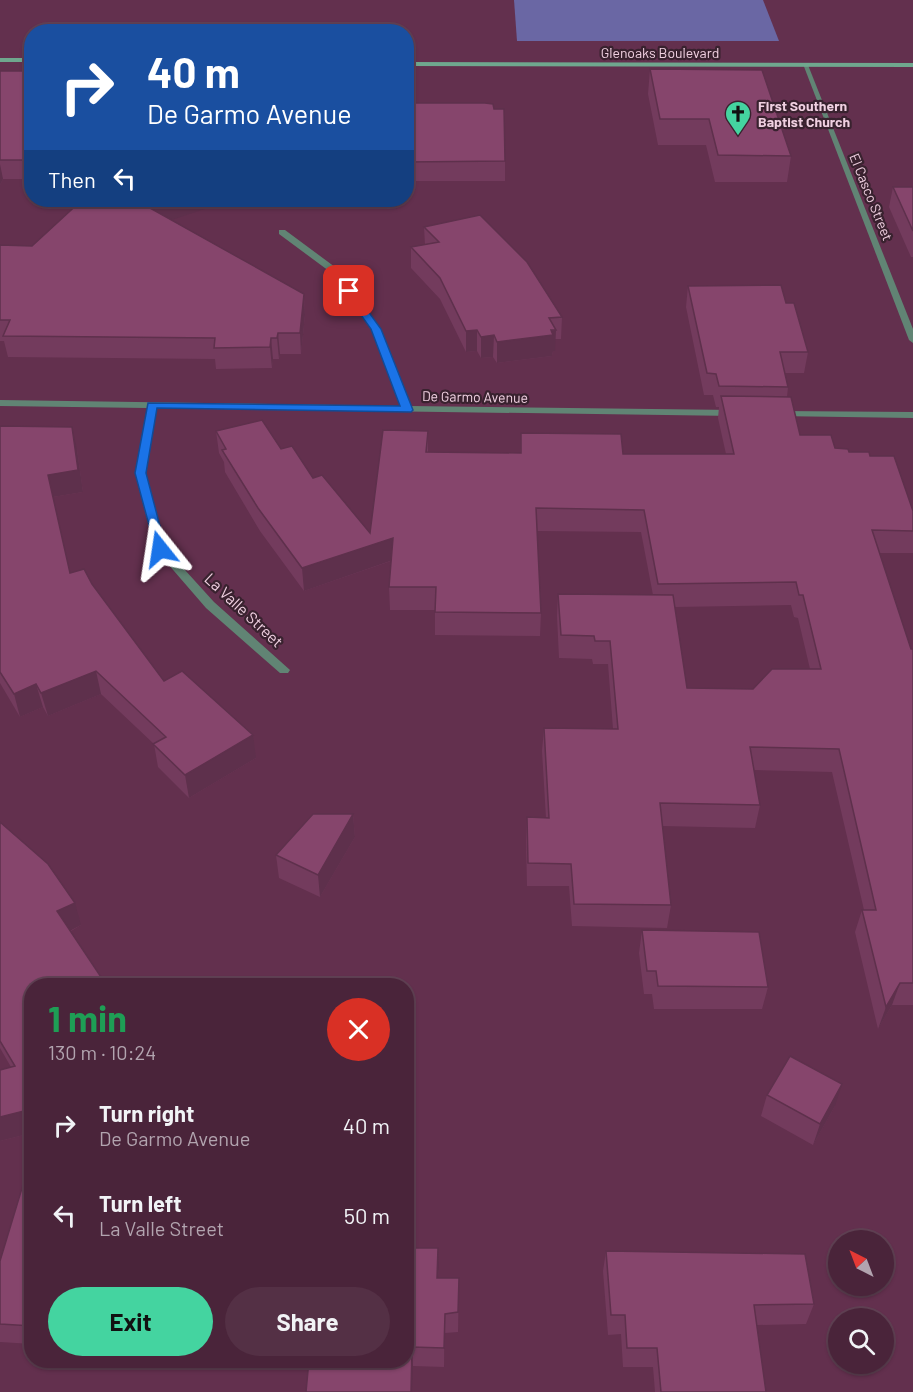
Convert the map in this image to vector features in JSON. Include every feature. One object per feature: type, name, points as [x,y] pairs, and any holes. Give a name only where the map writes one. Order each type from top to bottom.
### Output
[{"type":"main road","points":[[0,60],[24,60]]},
{"type":"main road","name":"Glenoaks Boulevard","points":[[414,64],[913,65]]},
{"type":"street","name":"El Casco Street","points":[[805,65],[913,340]]},
{"type":"street","points":[[282,232],[336,272],[376,329],[407,410]]},
{"type":"street","name":"De Garmo Avenue","points":[[0,403],[748,414]]},
{"type":"street","name":"La Valle Street","points":[[152,405],[140,473],[160,549],[210,605],[284,670]]},
{"type":"street","points":[[772,414],[913,415]]},
{"type":"shaded area","points":[[514,0],[763,0],[779,41],[517,41]]},
{"type":"building","points":[[650,69],[762,70],[791,156],[718,155],[709,119],[660,119]]},
{"type":"building","points":[[0,71],[24,71],[24,160],[0,160]]},
{"type":"building","points":[[414,103],[485,103],[493,104],[494,109],[504,109],[505,161],[414,162]]},
{"type":"building","points":[[893,187],[913,187],[913,231]]},
{"type":"building","points":[[74,207],[148,207],[304,294],[300,333],[278,333],[277,338],[271,338],[270,347],[214,348],[215,338],[3,336],[10,320],[0,320],[0,245],[32,246]]},
{"type":"building","points":[[480,215],[527,262],[562,317],[549,318],[556,330],[551,330],[553,335],[497,342],[494,335],[481,337],[477,330],[466,331],[440,278],[411,247],[439,242],[424,227]]},
{"type":"building","points":[[781,285],[786,303],[794,303],[808,352],[780,352],[788,387],[719,386],[716,374],[707,373],[688,286]]},
{"type":"building","points":[[721,396],[791,397],[800,435],[831,435],[835,448],[848,449],[849,452],[869,452],[870,456],[894,456],[913,511],[913,531],[872,530],[911,649],[913,649],[913,983],[900,983],[886,1007],[862,910],[876,910],[839,749],[750,747],[760,805],[660,803],[671,905],[574,904],[571,864],[528,863],[527,817],[549,818],[544,728],[618,729],[610,641],[595,641],[594,636],[561,635],[558,594],[673,595],[687,688],[753,689],[772,669],[821,669],[803,595],[799,595],[796,582],[658,584],[644,510],[536,508],[541,613],[435,612],[436,587],[389,587],[393,538],[302,568],[258,508],[222,450],[226,449],[216,431],[262,420],[281,449],[292,446],[313,478],[322,475],[370,533],[383,430],[428,431],[426,452],[521,453],[521,433],[621,434],[623,454],[734,454]]},
{"type":"building","points":[[0,426],[72,427],[78,470],[48,475],[70,573],[84,569],[92,584],[164,681],[182,671],[253,735],[185,775],[153,744],[166,737],[96,671],[41,693],[36,684],[14,694],[0,672]]},
{"type":"building","points":[[313,814],[353,814],[318,875],[276,855]]},
{"type":"building","points":[[0,822],[48,864],[75,903],[57,911],[102,978],[24,978],[24,1111],[0,1117],[0,1070],[15,1066],[0,1041]]},
{"type":"building","points":[[642,930],[759,932],[768,987],[658,986],[656,971],[647,971]]},
{"type":"building","points":[[790,1056],[842,1084],[820,1124],[767,1095]]},
{"type":"building","points":[[24,1182],[24,1326],[0,1324],[0,1261]]},
{"type":"building","points":[[414,1248],[438,1248],[437,1278],[459,1278],[458,1312],[445,1314],[444,1348],[414,1347]]},
{"type":"building","points":[[606,1251],[805,1254],[814,1304],[754,1305],[766,1392],[661,1392],[657,1348],[627,1348],[625,1315],[611,1315]]},
{"type":"building","points":[[308,1368],[412,1368],[411,1392],[306,1392]]},
{"type":"place","name":"First Southern Baptist Church","points":[[738,137]]},
{"type":"route","points":[[160,549],[140,473],[152,405],[407,410],[376,329],[349,291]]}]
